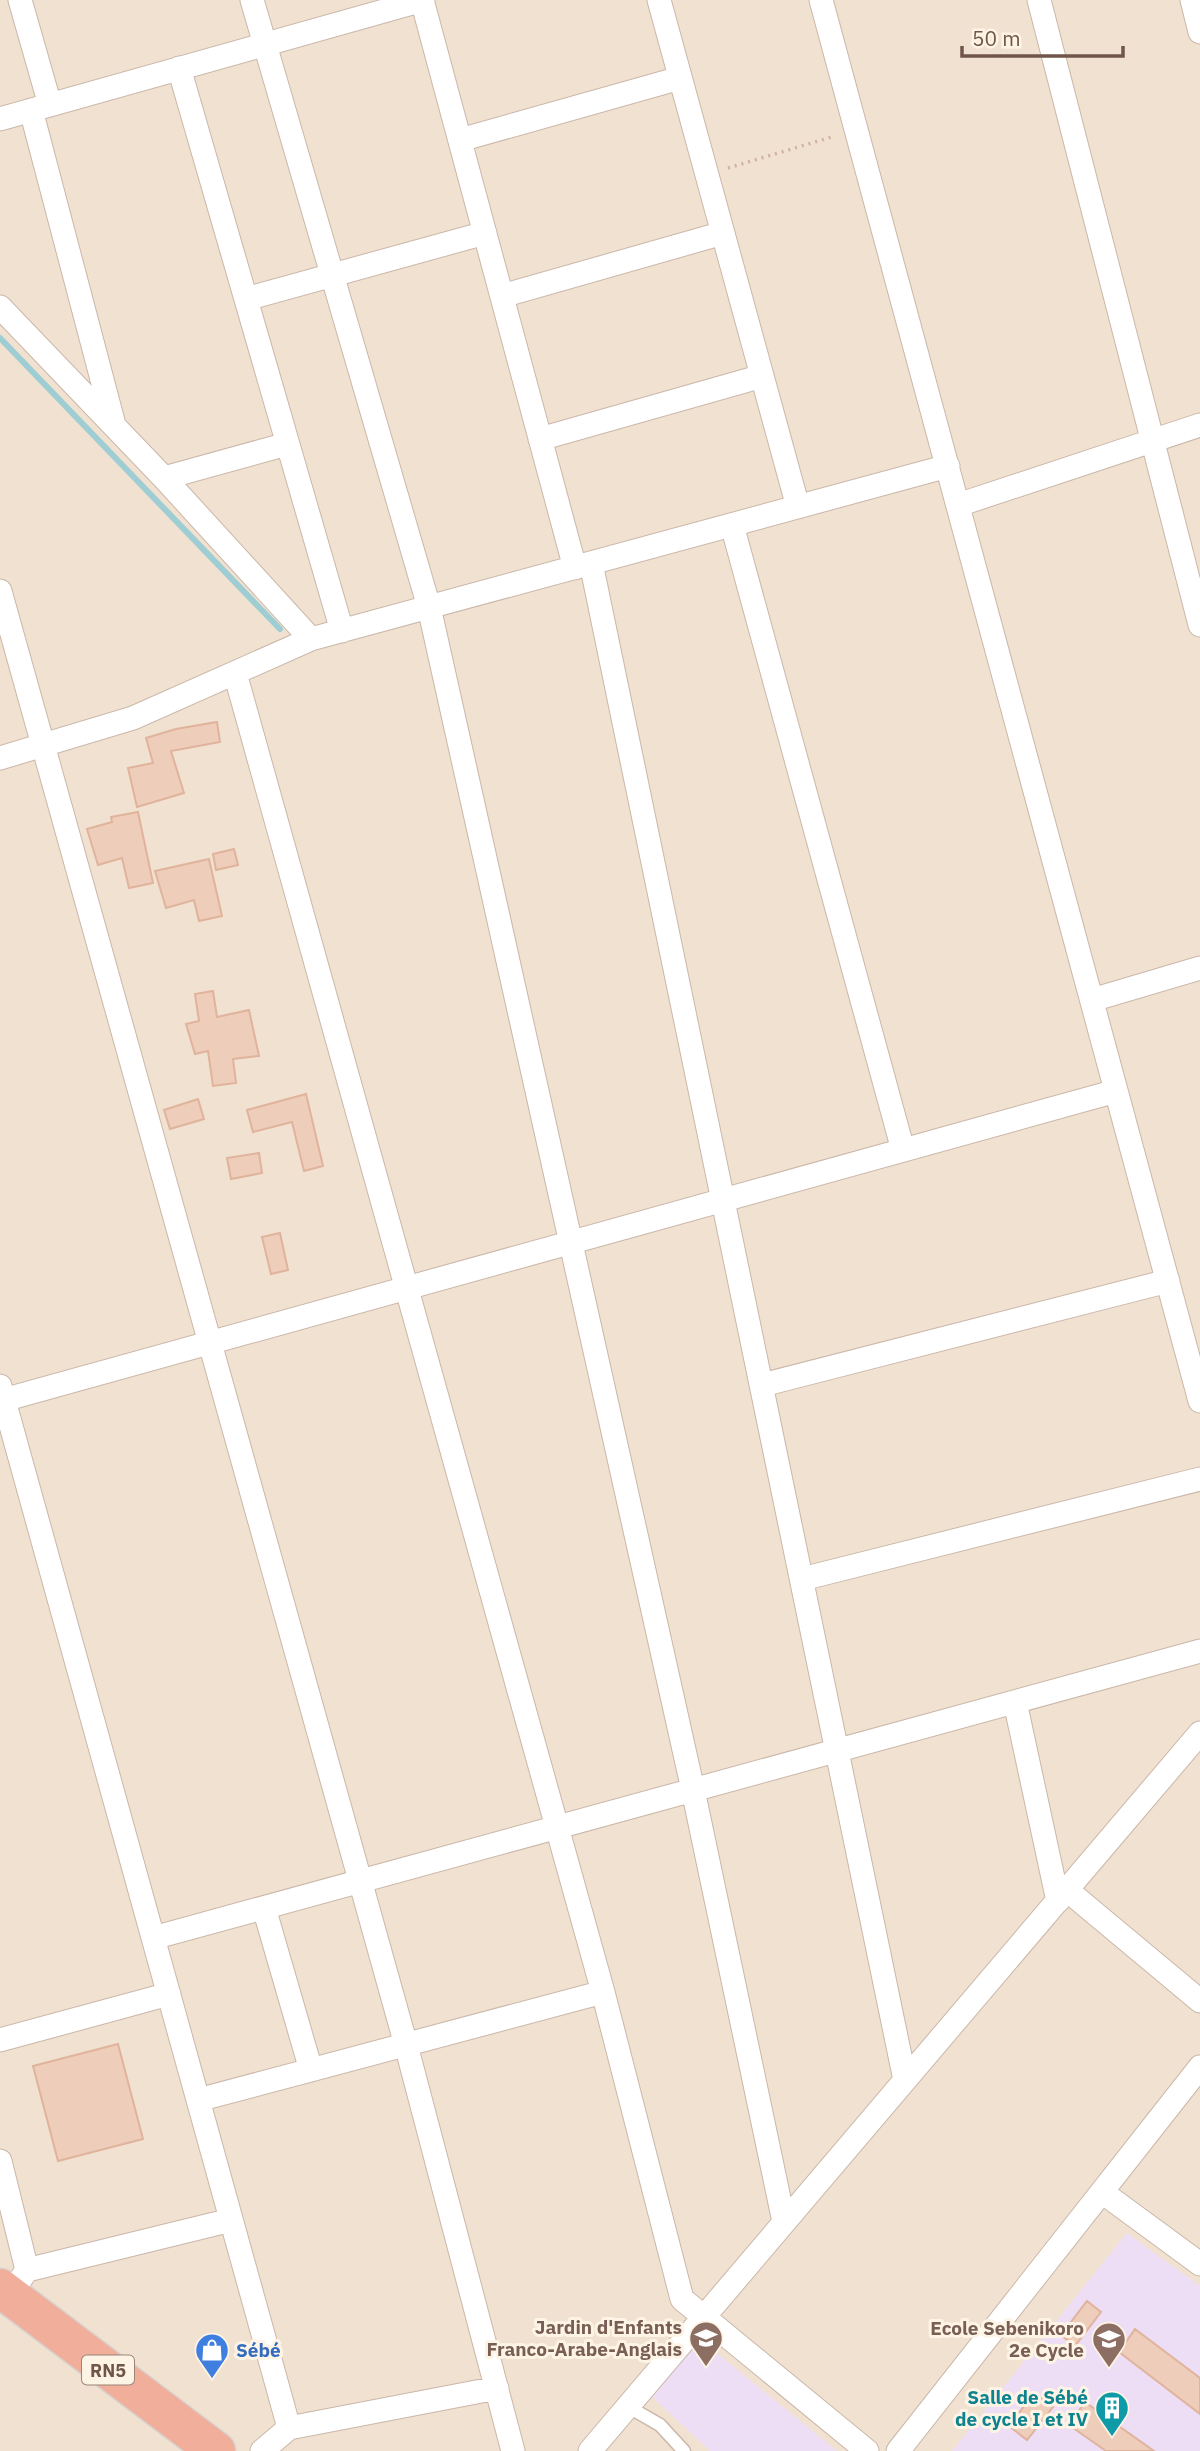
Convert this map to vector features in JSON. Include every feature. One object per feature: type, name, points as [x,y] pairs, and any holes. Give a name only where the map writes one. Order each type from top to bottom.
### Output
[{"type":"highway","name":"RN5","points":[[9,2292],[181,2451]]},
{"type":"highway","name":"RN5","points":[[9,2292],[216,2451]]},
{"type":"street","points":[[20,0],[40,107],[114,426]]},
{"type":"street","points":[[253,0],[429,607],[693,1790],[784,2222]]},
{"type":"street","points":[[0,119],[422,0],[540,439],[583,565],[723,1199],[905,2080]]},
{"type":"street","points":[[659,0],[798,507]]},
{"type":"street","points":[[821,0],[1200,1401]]},
{"type":"street","points":[[1039,0],[1200,625]]},
{"type":"street","points":[[1192,0],[1200,32]]},
{"type":"street","points":[[179,68],[342,631]]},
{"type":"street","points":[[460,141],[680,78]]},
{"type":"street","points":[[246,299],[485,233]]},
{"type":"street","points":[[502,296],[723,233]]},
{"type":"street","points":[[0,307],[164,478],[311,639]]},
{"type":"street","points":[[540,439],[762,376]]},
{"type":"street","points":[[958,505],[1200,425]]},
{"type":"street","points":[[164,478],[287,444]]},
{"type":"street","points":[[0,758],[133,718],[311,639],[948,466]]},
{"type":"street","points":[[732,525],[903,1150]]},
{"type":"street","points":[[0,591],[361,1881],[513,2451]]},
{"type":"street","points":[[235,673],[603,1992],[682,2298],[867,2451]]},
{"type":"street","points":[[1092,1000],[1200,968]]},
{"type":"street","points":[[289,2428],[1,1396],[211,1343],[1116,1091]]},
{"type":"street","points":[[762,1385],[1168,1281]]},
{"type":"street","points":[[802,1580],[1200,1479]]},
{"type":"street","points":[[153,1938],[1200,1651]]},
{"type":"street","points":[[1015,1702],[1062,1896],[1200,2001]]},
{"type":"street","points":[[593,2450],[627,2406],[1200,1733]]},
{"type":"street","points":[[264,1908],[311,2070]]},
{"type":"street","points":[[198,2100],[603,1992]]},
{"type":"street","points":[[0,2040],[169,1994]]},
{"type":"street","points":[[898,2451],[1200,2067]]},
{"type":"street","points":[[0,2161],[9,2292],[231,2220]]},
{"type":"street","points":[[1102,2192],[1200,2264]]},
{"type":"street","points":[[262,2451],[289,2428],[497,2388]]},
{"type":"lane","points":[[627,2406],[660,2426],[684,2451]]},
{"type":"path","points":[[707,174],[857,130]]},
{"type":"shaded area","points":[[0,0],[1200,0],[1200,2451],[0,2451]]},
{"type":"shaded area","name":"Ecole Sebenikoro 2e Cycle","points":[[1127,2233],[1200,2286],[1200,2451],[952,2451]]},
{"type":"shaded area","name":"Jardin d'Enfants Franco-Arabe-Anglais","points":[[701,2340],[837,2451],[710,2451],[651,2396]]},
{"type":"building","points":[[217,722],[220,742],[171,751],[184,793],[137,807],[128,768],[153,763],[146,738],[176,729]]},
{"type":"building","points":[[138,812],[153,883],[129,888],[122,858],[98,865],[87,829],[112,822],[111,817]]},
{"type":"building","points":[[234,849],[238,865],[216,870],[213,854]]},
{"type":"building","points":[[209,859],[222,916],[199,921],[194,900],[166,908],[155,871]]},
{"type":"building","points":[[213,991],[217,1017],[249,1010],[259,1056],[233,1059],[236,1083],[213,1086],[208,1051],[195,1054],[186,1024],[199,1021],[195,994]]},
{"type":"building","points":[[306,1094],[323,1166],[304,1171],[292,1122],[253,1132],[247,1110]]},
{"type":"building","points":[[198,1099],[204,1119],[170,1129],[164,1110]]},
{"type":"building","points":[[259,1153],[262,1173],[231,1179],[227,1158]]},
{"type":"building","points":[[280,1233],[288,1270],[271,1274],[262,1237]]},
{"type":"building","points":[[118,2044],[143,2139],[58,2161],[33,2066]]},
{"type":"building","points":[[1087,2301],[1101,2312],[1075,2346],[1061,2335]]},
{"type":"building","points":[[1135,2329],[1200,2378],[1200,2414],[1119,2352]]},
{"type":"building","points":[[1034,2393],[1053,2407],[1027,2440],[1009,2426]]},
{"type":"building","name":"Salle de Sébé de cycle I et IV","points":[[1085,2402],[1154,2451],[1106,2451],[1069,2425]]},
{"type":"waterway","points":[[0,338],[280,629]]},
{"type":"place","name":"Jardin d'Enfants Franco-Arabe-Anglais","points":[[706,2368]]},
{"type":"place","name":"Ecole Sebenikoro 2e Cycle","points":[[1109,2369]]},
{"type":"place","name":"Sébé","points":[[212,2380]]},
{"type":"place","name":"Salle de Sébé de cycle I et IV","points":[[1112,2438]]}]
